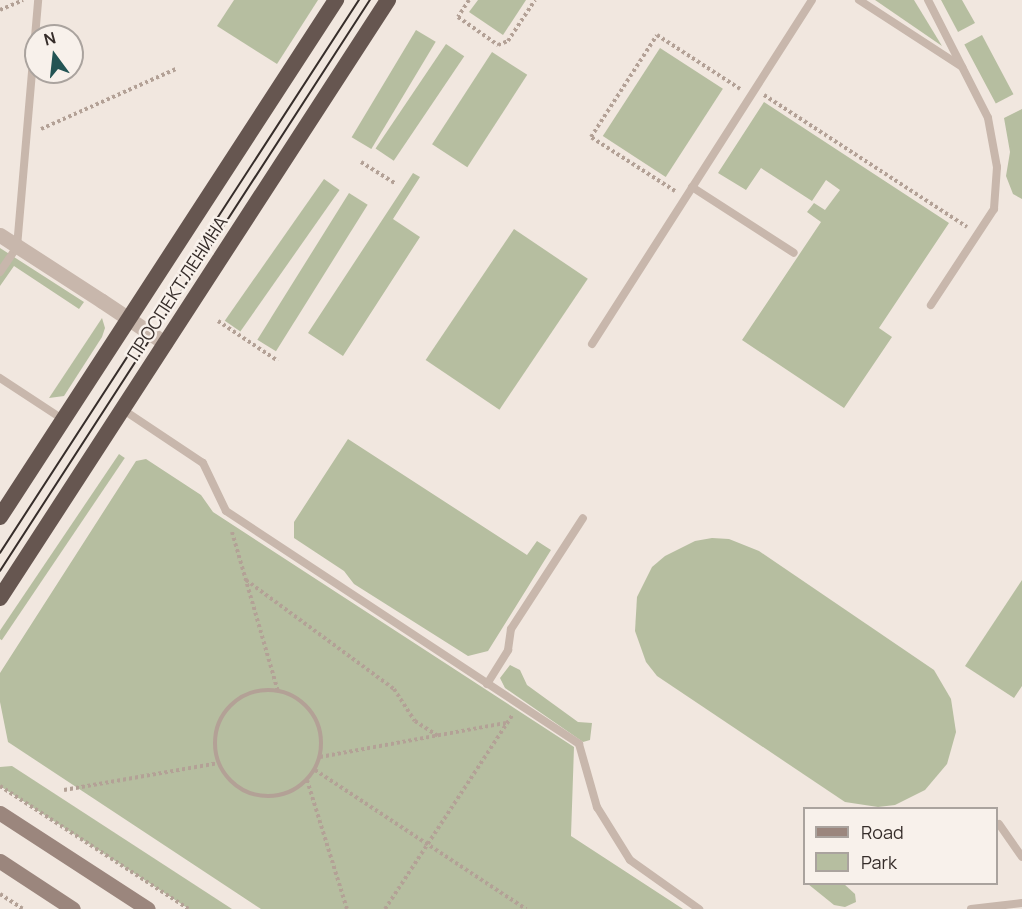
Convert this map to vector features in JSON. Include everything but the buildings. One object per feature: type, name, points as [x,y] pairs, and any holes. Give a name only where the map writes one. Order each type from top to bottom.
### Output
[{"type":"highway","name":"ПРОСПЕКТ ЛЕНИНА","points":[[0,517],[336,0]]},
{"type":"highway","name":"ПРОСПЕКТ ЛЕНИНА","points":[[0,598],[388,0]]},
{"type":"main road","points":[[0,813],[148,909]]},
{"type":"main road","points":[[0,861],[73,909]]},
{"type":"street","points":[[0,236],[165,343]]},
{"type":"lane","points":[[0,272],[17,247],[38,0]]},
{"type":"lane","points":[[592,344],[812,0]]},
{"type":"lane","points":[[859,0],[962,67]]},
{"type":"lane","points":[[928,0],[988,118],[995,142],[994,209],[931,305]]},
{"type":"lane","points":[[692,187],[794,254]]},
{"type":"lane","points":[[0,378],[64,420]]},
{"type":"lane","points":[[122,409],[203,463],[226,511],[579,744],[597,807],[630,860],[699,909]]},
{"type":"lane","points":[[487,684],[508,650],[512,629],[583,518]]},
{"type":"lane","points":[[999,824],[1022,857]]},
{"type":"lane","points":[[971,909],[1022,903]]},
{"type":"path","points":[[0,10],[23,0]]},
{"type":"path","points":[[469,0],[458,17],[498,45],[508,41],[535,0]]},
{"type":"path","points":[[686,198],[591,137],[657,35],[978,234]]},
{"type":"path","points":[[26,135],[176,69]]},
{"type":"path","points":[[361,162],[394,183]]},
{"type":"path","points":[[218,321],[278,361]]},
{"type":"path","points":[[226,511],[278,691]]},
{"type":"path","points":[[246,580],[394,689],[415,721],[438,736]]},
{"type":"path","points":[[278,691],[301,701],[315,718],[322,739],[320,757],[315,770],[307,780],[282,794],[261,795],[233,782],[219,763],[215,738],[225,712],[252,692],[278,691]]},
{"type":"path","points":[[320,757],[507,723],[385,909]]},
{"type":"path","points":[[64,790],[219,763]]},
{"type":"path","points":[[315,770],[526,909]]},
{"type":"path","points":[[307,780],[347,909]]},
{"type":"path","points":[[0,786],[189,909]]},
{"type":"path","points":[[0,894],[23,909]]},
{"type":"green space","points":[[234,0],[318,0],[277,64],[217,26]]},
{"type":"green space","points":[[478,0],[526,0],[503,35],[469,12]]},
{"type":"green space","points":[[875,0],[914,0],[942,46]]},
{"type":"green space","points":[[941,0],[962,0],[975,23],[958,32]]},
{"type":"green space","points":[[416,30],[436,42],[371,149],[352,137]]},
{"type":"green space","points":[[982,35],[1013,94],[996,104],[964,44]]},
{"type":"green space","points":[[446,44],[464,56],[394,161],[376,148]]},
{"type":"green space","points":[[660,48],[723,89],[666,177],[603,136]]},
{"type":"green space","points":[[492,52],[527,75],[467,167],[432,144]]},
{"type":"green space","points":[[764,102],[949,223],[879,328],[892,337],[844,408],[742,340],[821,222],[807,212],[814,203],[825,210],[840,190],[826,180],[812,201],[761,168],[746,190],[718,173]]},
{"type":"green space","points":[[1022,109],[1022,199],[1013,194],[1006,176],[1010,152],[1004,118]]},
{"type":"green space","points":[[413,173],[420,177],[393,219],[420,237],[343,356],[308,333]]},
{"type":"green space","points":[[324,179],[340,190],[240,332],[225,321]]},
{"type":"green space","points":[[349,193],[368,205],[276,351],[257,340]]},
{"type":"green space","points":[[514,229],[588,279],[499,410],[426,360]]},
{"type":"green space","points":[[0,248],[84,302],[79,309],[14,266],[0,286]]},
{"type":"green space","points":[[102,318],[105,328],[102,337],[64,396],[49,398]]},
{"type":"green space","points":[[348,439],[527,555],[537,541],[551,550],[488,651],[468,656],[354,584],[344,571],[294,538],[294,522]]},
{"type":"green space","points":[[119,454],[125,458],[2,640],[0,630]]},
{"type":"green space","points":[[146,459],[201,495],[213,512],[574,747],[571,836],[683,909],[261,909],[8,742],[0,702],[0,673],[136,461]]},
{"type":"green space","points":[[712,538],[729,539],[759,551],[934,670],[951,699],[956,732],[947,764],[925,790],[895,805],[878,807],[845,802],[657,676],[646,662],[635,631],[637,597],[652,567],[665,556],[695,541]]},
{"type":"green space","points":[[1022,580],[1022,686],[1014,698],[965,666]]},
{"type":"green space","points":[[510,665],[520,670],[527,685],[578,722],[592,723],[590,740],[583,742],[505,688],[500,678]]},
{"type":"green space","points":[[12,766],[232,909],[189,909],[0,786],[0,767]]},
{"type":"green space","points":[[809,885],[845,885],[855,894],[856,902],[845,907],[834,905]]},
{"type":"tram line","points":[[0,553],[359,0]]},
{"type":"tram line","points":[[0,571],[370,0]]}]
